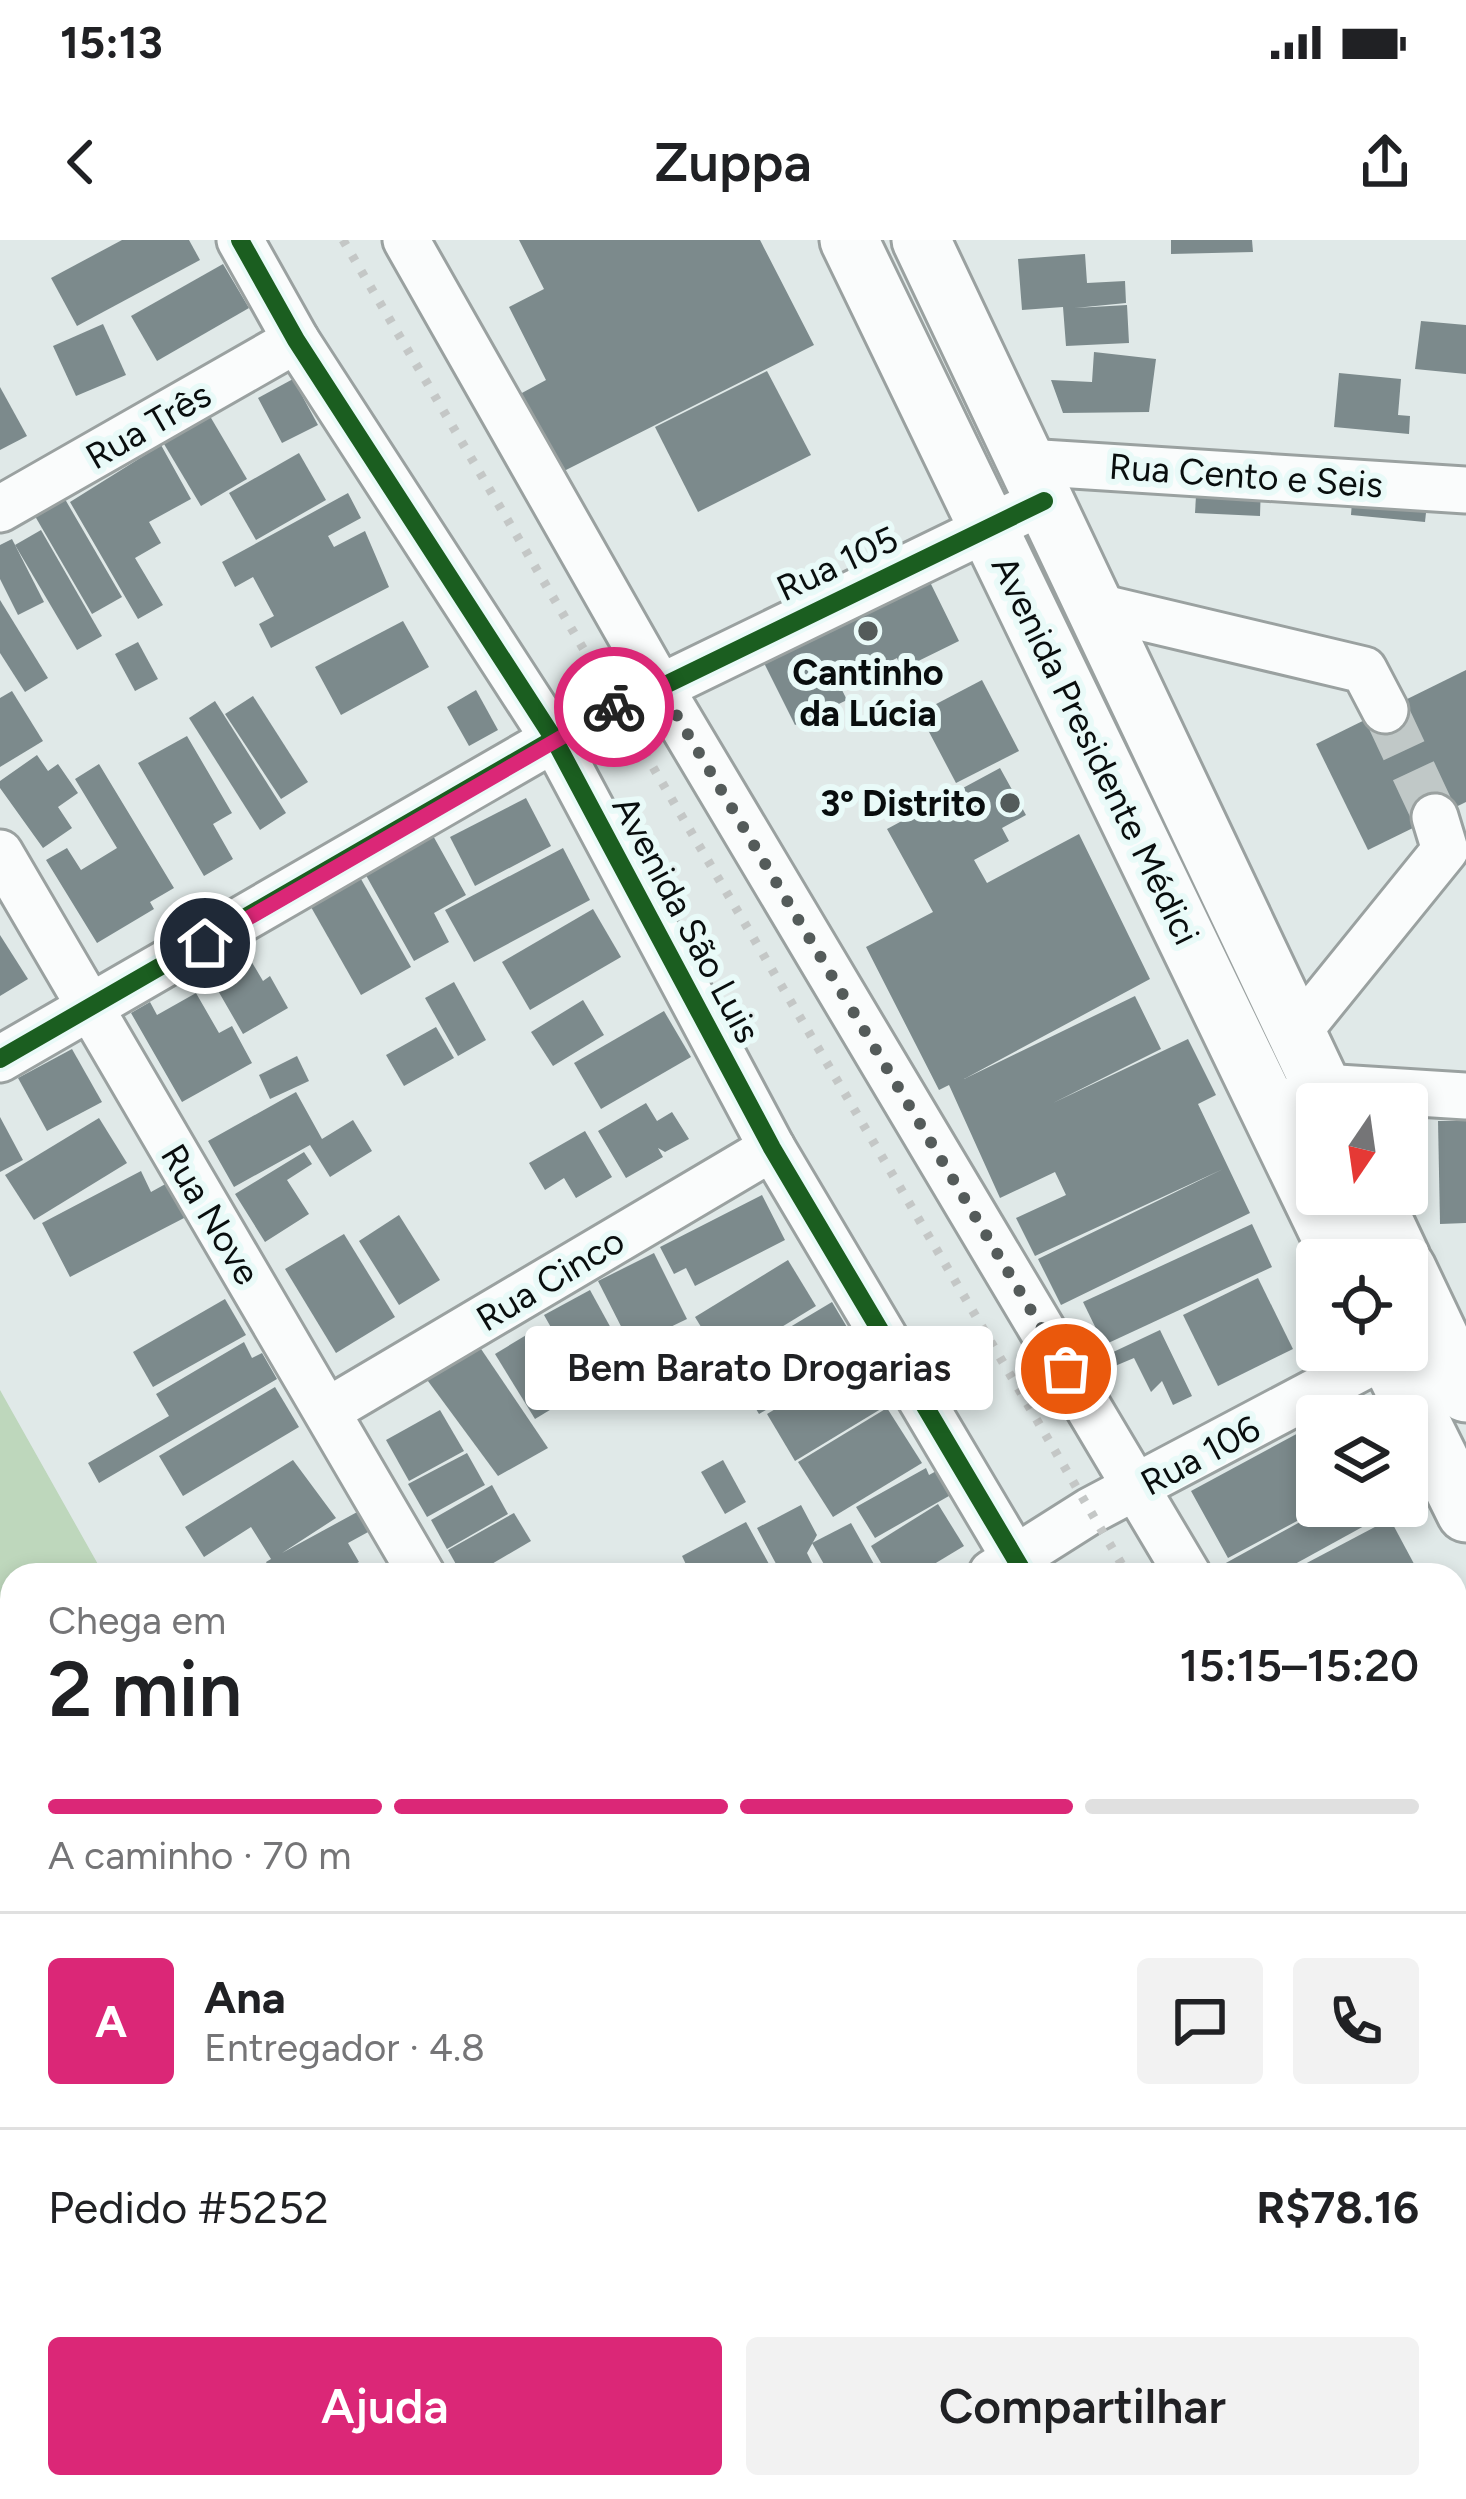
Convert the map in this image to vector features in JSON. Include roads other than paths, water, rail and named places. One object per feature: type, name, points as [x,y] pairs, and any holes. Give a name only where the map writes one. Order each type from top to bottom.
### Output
[{"type":"main road","name":"Avenida Presidente Médici","points":[[849,240],[1332,1239]]},
{"type":"main road","name":"Avenida Presidente Médici","points":[[921,240],[1320,1083]]},
{"type":"main road","points":[[1428,1313],[1466,1393]]},
{"type":"main road","points":[[1395,1371],[1466,1513]]},
{"type":"street","name":"Avenida São Luis","points":[[240,240],[296,340],[554,739],[772,1148],[1006,1563]]},
{"type":"street","points":[[406,240],[658,684],[1181,1563]]},
{"type":"street","name":"Rua Três","points":[[0,509],[296,340]]},
{"type":"street","name":"Rua 105","points":[[0,1059],[554,739],[658,684],[988,528],[1035,482]]},
{"type":"street","name":"Rua Cento e Seis","points":[[1035,482],[1466,490]]},
{"type":"street","points":[[1094,606],[1364,670],[1385,710]]},
{"type":"street","points":[[1296,1034],[1445,850],[1436,817]]},
{"type":"street","name":"Rua Nove","points":[[0,853],[415,1563]]},
{"type":"street","points":[[1428,1096],[1466,1096]]},
{"type":"street","points":[[1270,1110],[1296,1103]]},
{"type":"street","name":"Rua Cinco","points":[[329,1410],[772,1148]]},
{"type":"street","name":"Rua 106","points":[[1019,1563],[1090,1511],[1138,1490],[1352,1371]]},
{"type":"tunnel","points":[[1385,710],[1435,817]]},
{"type":"railway","points":[[343,240],[1121,1563]]},
{"type":"place","name":"Cantinho da Lúcia","points":[[868,631]]},
{"type":"place","name":"3º Distrito","points":[[1010,803]]},
{"type":"place","name":"Bem Barato Drogarias","points":[[1066,1369]]}]
